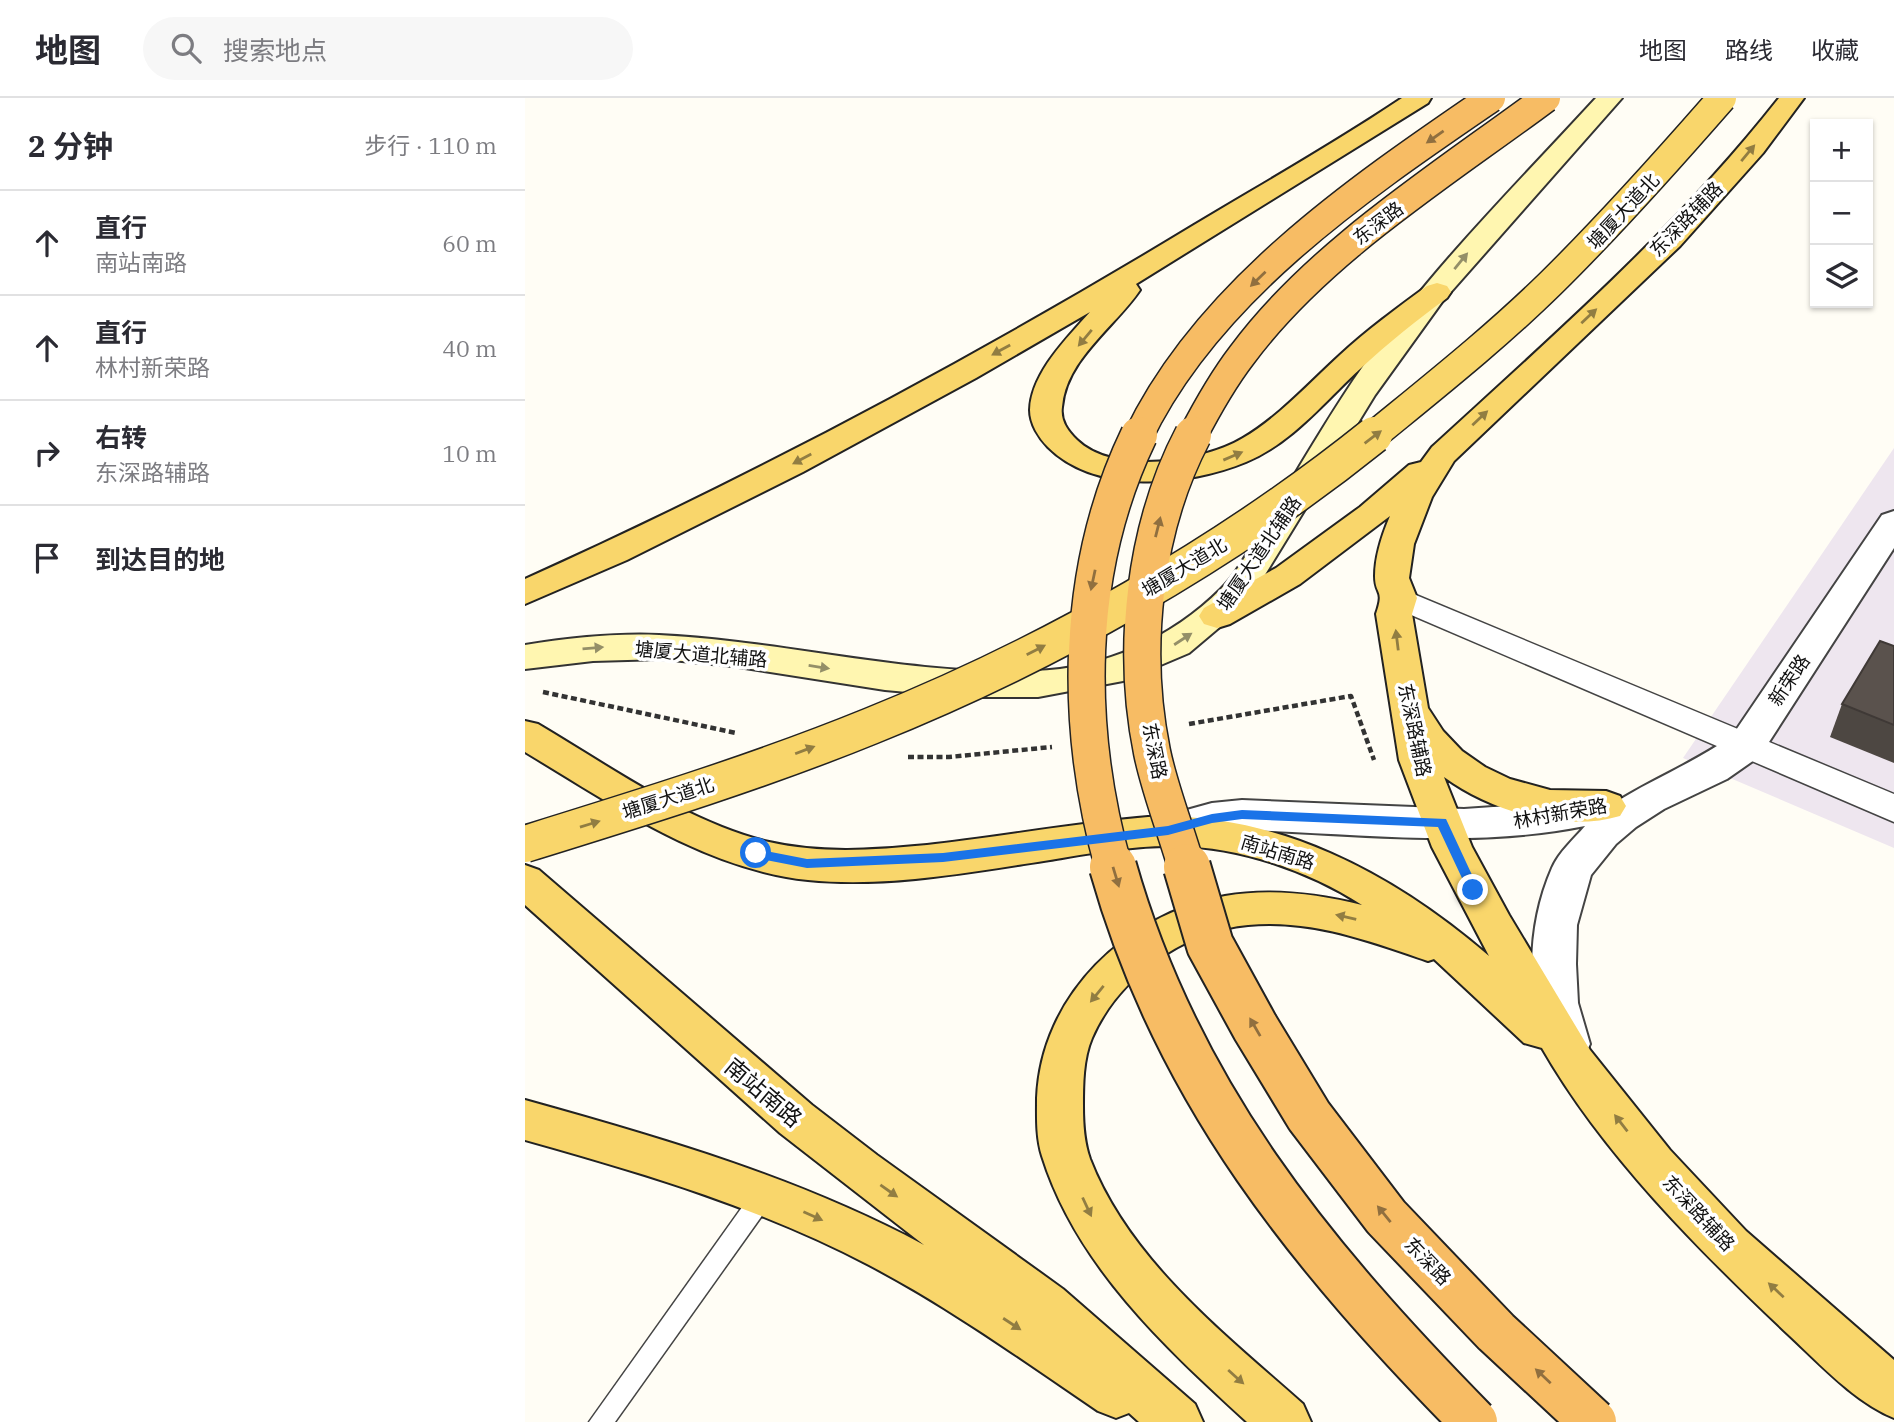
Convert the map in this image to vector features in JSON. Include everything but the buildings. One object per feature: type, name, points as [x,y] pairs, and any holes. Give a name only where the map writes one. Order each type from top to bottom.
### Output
[{"type":"highway","name":"东深路","points":[[1474,1422],[1401,1349],[1301,1231],[1227,1122],[1173,1028],[1135,937],[1110,857],[1085,728],[1085,667],[1089,600],[1105,525],[1119,479],[1170,381],[1221,318],[1309,232],[1403,159],[1491,98]]},
{"type":"highway","name":"东深路","points":[[1546,98],[1344,248],[1280,309],[1241,354],[1214,395],[1186,448],[1170,486],[1156,531],[1145,611],[1143,677],[1152,752],[1210,945],[1255,1027],[1309,1116],[1386,1217],[1496,1332],[1593,1422]]},
{"type":"main road","points":[[525,593],[685,519],[827,446],[1146,268],[1419,98]]},
{"type":"main road","name":"塘厦大道北辅路","points":[[525,657],[611,647],[662,647],[968,687],[1078,680],[1127,666],[1177,644],[1217,616],[1235,596],[1379,366],[1479,241],[1610,98]]},
{"type":"main road","name":"塘厦大道北","points":[[525,844],[675,797],[800,753],[918,706],[1099,618],[1270,514],[1408,411],[1475,354],[1592,244],[1680,149],[1722,98]]},
{"type":"main road","name":"东深路辅路","points":[[1792,98],[1719,187],[1443,454],[1419,488],[1406,516],[1396,548],[1392,581],[1399,598],[1394,614],[1418,760],[1452,847],[1488,918],[1574,1063],[1653,1164],[1729,1247],[1826,1336],[1894,1393]]},
{"type":"main road","points":[[1146,268],[1061,370],[1051,389],[1046,409],[1050,428],[1060,443],[1078,455],[1103,465],[1130,470],[1191,468],[1217,462],[1255,445],[1275,432],[1378,337],[1437,292]]},
{"type":"main road","points":[[1217,616],[1288,576],[1372,514],[1443,454]]},
{"type":"main road","points":[[525,579],[583,567]]},
{"type":"main road","points":[[1410,707],[1420,728],[1450,762],[1491,787],[1519,799],[1549,807],[1574,809],[1606,806]]},
{"type":"main road","name":"南站南路","points":[[525,734],[681,823],[756,853],[807,864],[943,858],[1168,830],[1213,834],[1265,846],[1324,866],[1381,895],[1427,926],[1574,1063]]},
{"type":"main road","name":"南站南路","points":[[525,881],[796,1119],[860,1170],[1045,1305],[1131,1378],[1177,1422]]},
{"type":"main road","points":[[1285,1422],[1191,1337],[1123,1264],[1090,1215],[1066,1157],[1060,1122],[1060,1079],[1069,1037],[1091,1000],[1135,952],[1165,934],[1200,920],[1247,909],[1342,915],[1436,947],[1476,970]]},
{"type":"main road","points":[[525,1120],[703,1173],[885,1249],[973,1299],[1160,1422]]},
{"type":"street","name":"新荣路","points":[[1650,799],[1713,769],[1746,746],[1894,522]]},
{"type":"street","points":[[1399,598],[1894,809]]},
{"type":"street","name":"林村新荣路","points":[[1168,830],[1212,818],[1242,815],[1527,822],[1650,799]]},
{"type":"street","name":"林村新荣路","points":[[1574,1063],[1556,1003],[1556,925],[1564,890],[1572,869],[1602,832],[1650,799]]},
{"type":"lane","points":[[601,1422],[763,1196]]},
{"type":"path","points":[[536,690],[738,733]]},
{"type":"path","points":[[1186,725],[1351,696],[1378,773]]},
{"type":"path","points":[[902,756],[949,757],[1054,746]]},
{"type":"shaded area","points":[[1894,448],[1894,848],[1683,758]]},
{"type":"route","points":[[756,853],[807,864],[894,862],[1168,830],[1212,818],[1242,815],[1442,822],[1473,890]]}]
